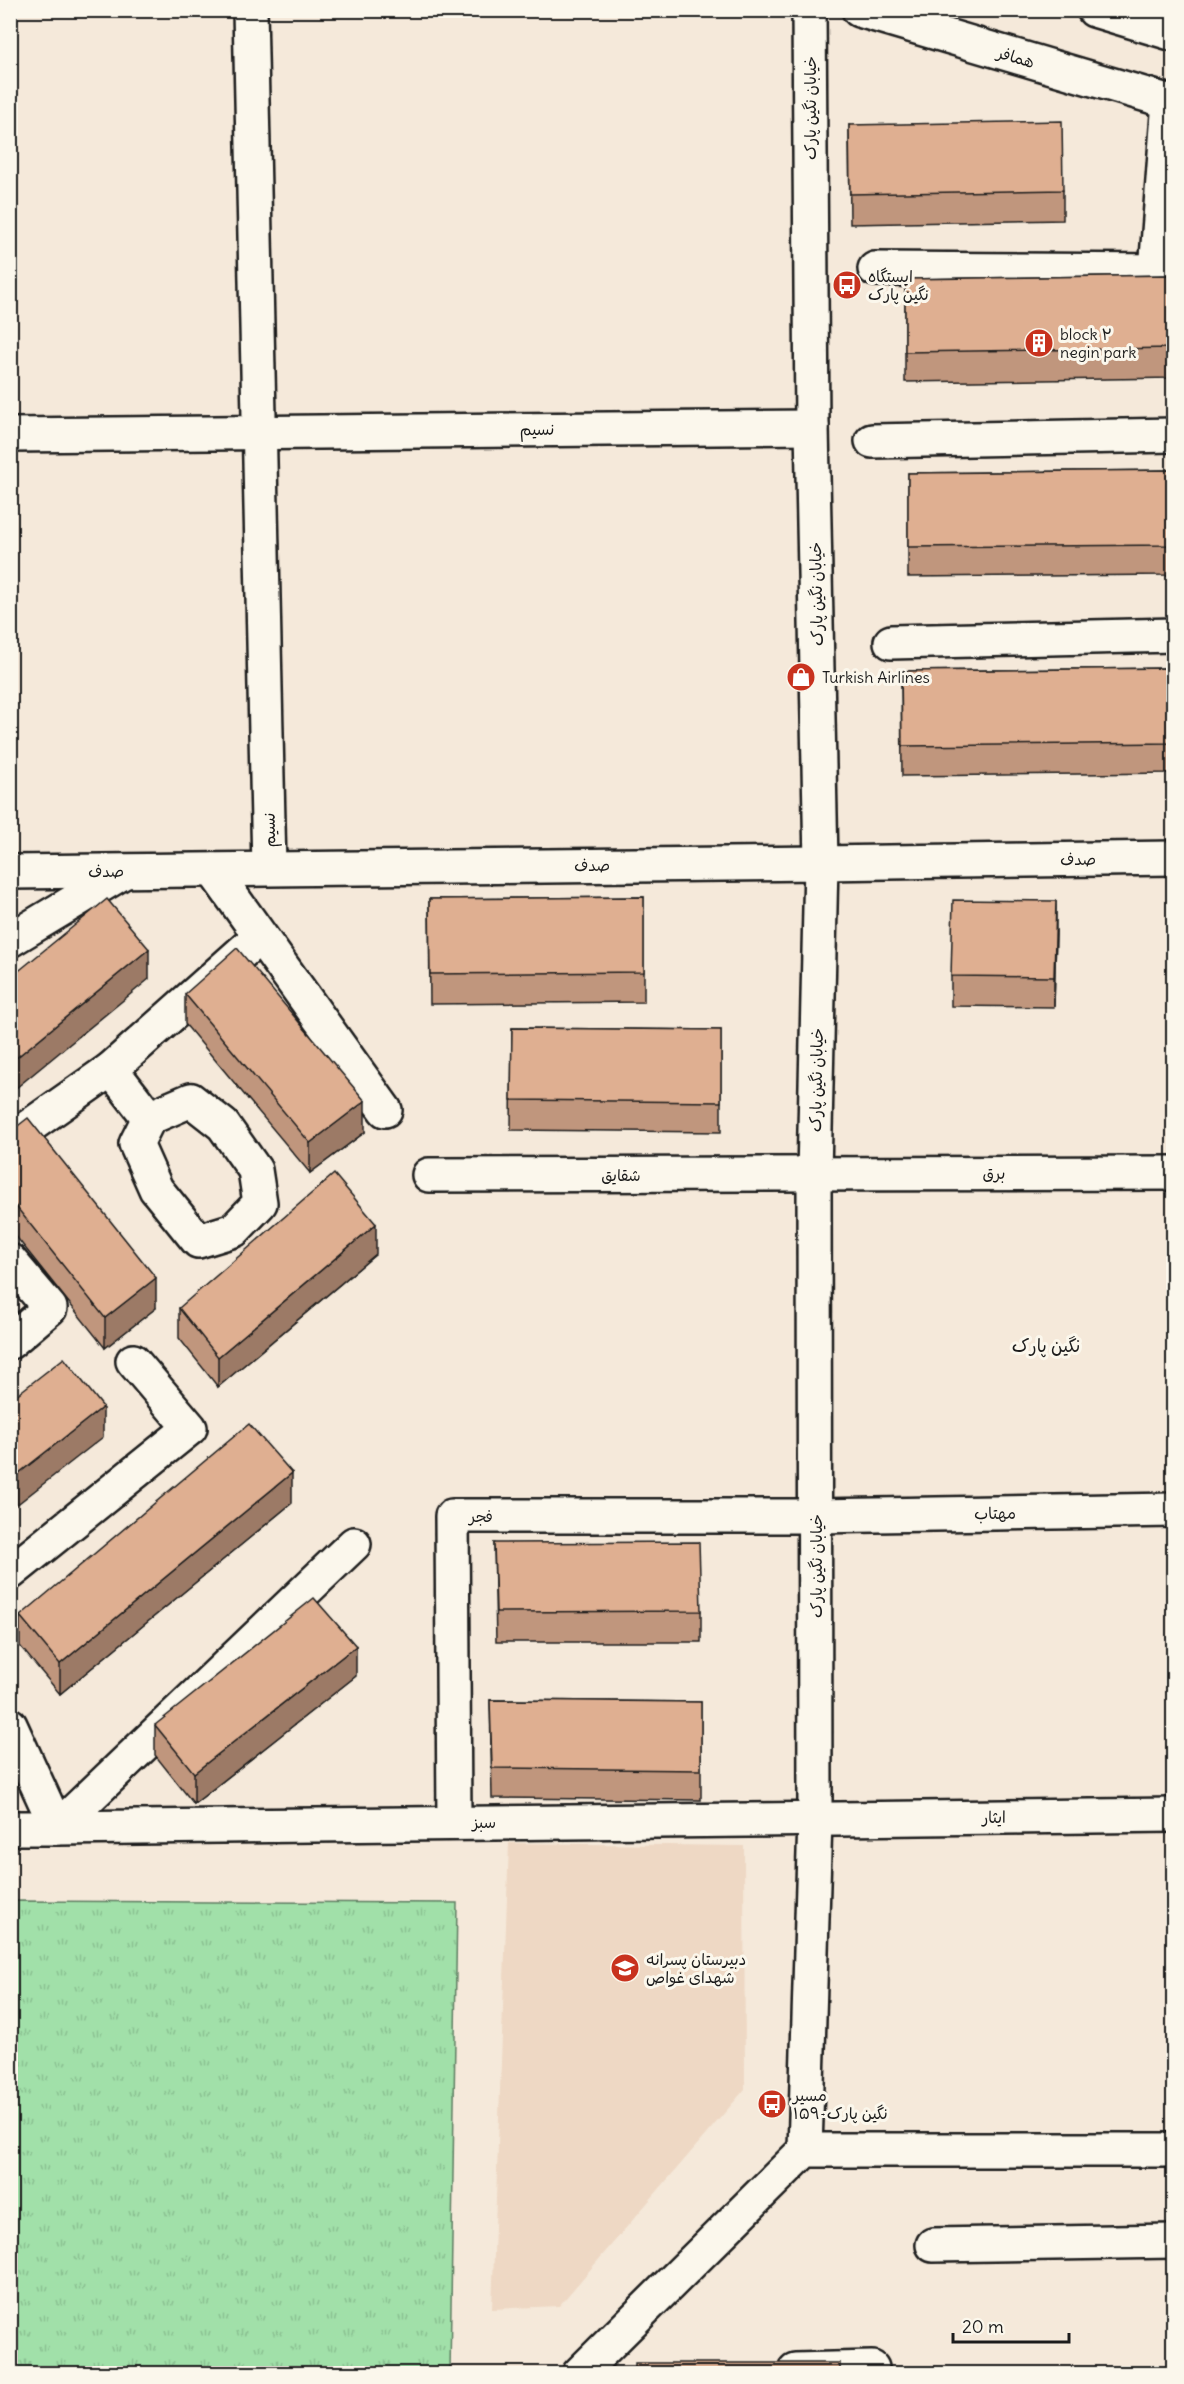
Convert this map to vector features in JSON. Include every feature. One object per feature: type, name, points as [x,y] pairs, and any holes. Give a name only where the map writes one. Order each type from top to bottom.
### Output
[{"type":"street","points":[[250,10],[261,432]]},
{"type":"street","name":"خیابان نگین پارک","points":[[805,2150],[815,1819],[814,1174],[821,863],[812,427],[810,10]]},
{"type":"street","name":"همافر","points":[[859,10],[1171,102]]},
{"type":"street","points":[[1094,10],[1173,34]]},
{"type":"street","points":[[875,269],[1165,271],[1171,102]]},
{"type":"street","name":"نسیم","points":[[10,435],[812,427]]},
{"type":"street","name":"نسیم","points":[[261,432],[269,868]]},
{"type":"street","points":[[872,441],[1173,435]]},
{"type":"street","points":[[891,642],[1173,635]]},
{"type":"street","name":"صدف","points":[[10,872],[1173,858]]},
{"type":"street","points":[[213,870],[385,1110]]},
{"type":"street","points":[[10,940],[124,871]]},
{"type":"street","points":[[10,1140],[111,1069],[259,937]]},
{"type":"street","points":[[111,1069],[148,1118]]},
{"type":"street","name":"برق","points":[[814,1174],[1173,1173]]},
{"type":"street","name":"شقایق","points":[[429,1175],[814,1174]]},
{"type":"street","points":[[10,1261],[50,1308],[10,1342]]},
{"type":"street","points":[[10,1573],[190,1428],[133,1362]]},
{"type":"street","name":"مهتاب","points":[[816,1516],[1173,1510]]},
{"type":"street","name":"فجر","points":[[454,1822],[452,1516],[816,1516]]},
{"type":"street","points":[[10,1725],[57,1828],[354,1544]]},
{"type":"street","name":"ایثار","points":[[815,1819],[1173,1815]]},
{"type":"street","name":"سبز","points":[[10,1828],[815,1819]]},
{"type":"street","points":[[579,2373],[805,2150],[1173,2150]]},
{"type":"street","points":[[933,2245],[1173,2241]]},
{"type":"street","points":[[768,2370],[872,2368],[872,2373]]},
{"type":"shaded area","name":"دبیرستان پسرانه شهدای غواص","points":[[509,1843],[744,1846],[745,2089],[559,2306],[492,2309]]},
{"type":"green space","points":[[11,1901],[457,1903],[450,2373],[11,2373]]},
{"type":"building","points":[[1062,121],[1063,190],[850,194],[849,125]]},
{"type":"building","points":[[1173,275],[1173,348],[905,352],[905,279]]},
{"type":"building","points":[[1173,470],[1173,545],[908,547],[908,473]]},
{"type":"building","points":[[1173,668],[1173,743],[902,746],[901,671]]},
{"type":"building","points":[[644,897],[644,972],[430,974],[429,899]]},
{"type":"building","points":[[107,899],[149,949],[10,1063],[10,978]]},
{"type":"building","points":[[953,900],[1056,901],[1054,977],[951,976]]},
{"type":"building","points":[[237,948],[365,1101],[310,1143],[185,994]]},
{"type":"building","points":[[512,1028],[721,1030],[721,1102],[511,1100]]},
{"type":"building","points":[[28,1118],[156,1278],[105,1318],[10,1199],[10,1132]]},
{"type":"building","points":[[334,1174],[376,1224],[218,1357],[179,1308]]},
{"type":"building","points":[[64,1358],[103,1407],[10,1480],[10,1400]]},
{"type":"building","points":[[249,1424],[292,1473],[60,1664],[20,1616]]},
{"type":"building","points":[[699,1542],[701,1611],[496,1612],[494,1543]]},
{"type":"building","points":[[314,1598],[356,1646],[194,1773],[155,1725]]},
{"type":"building","points":[[490,1700],[701,1702],[701,1770],[492,1768]]},
{"type":"building","points":[[635,2363],[840,2363],[840,2373],[635,2373]]},
{"type":"place","name":"ایستگاه نگین پارک","points":[[847,285]]},
{"type":"place","name":"block ۲ negin park","points":[[1039,343]]},
{"type":"place","name":"Turkish Airlines","points":[[801,677]]},
{"type":"place","name":"دبیرستان پسرانه شهدای غواص","points":[[625,1968]]},
{"type":"place","name":"مسیر ۱۵۹-نگین پارک","points":[[772,2104]]},
{"type":"district","name":"نگین پارک","points":[[1046,1345]]}]
